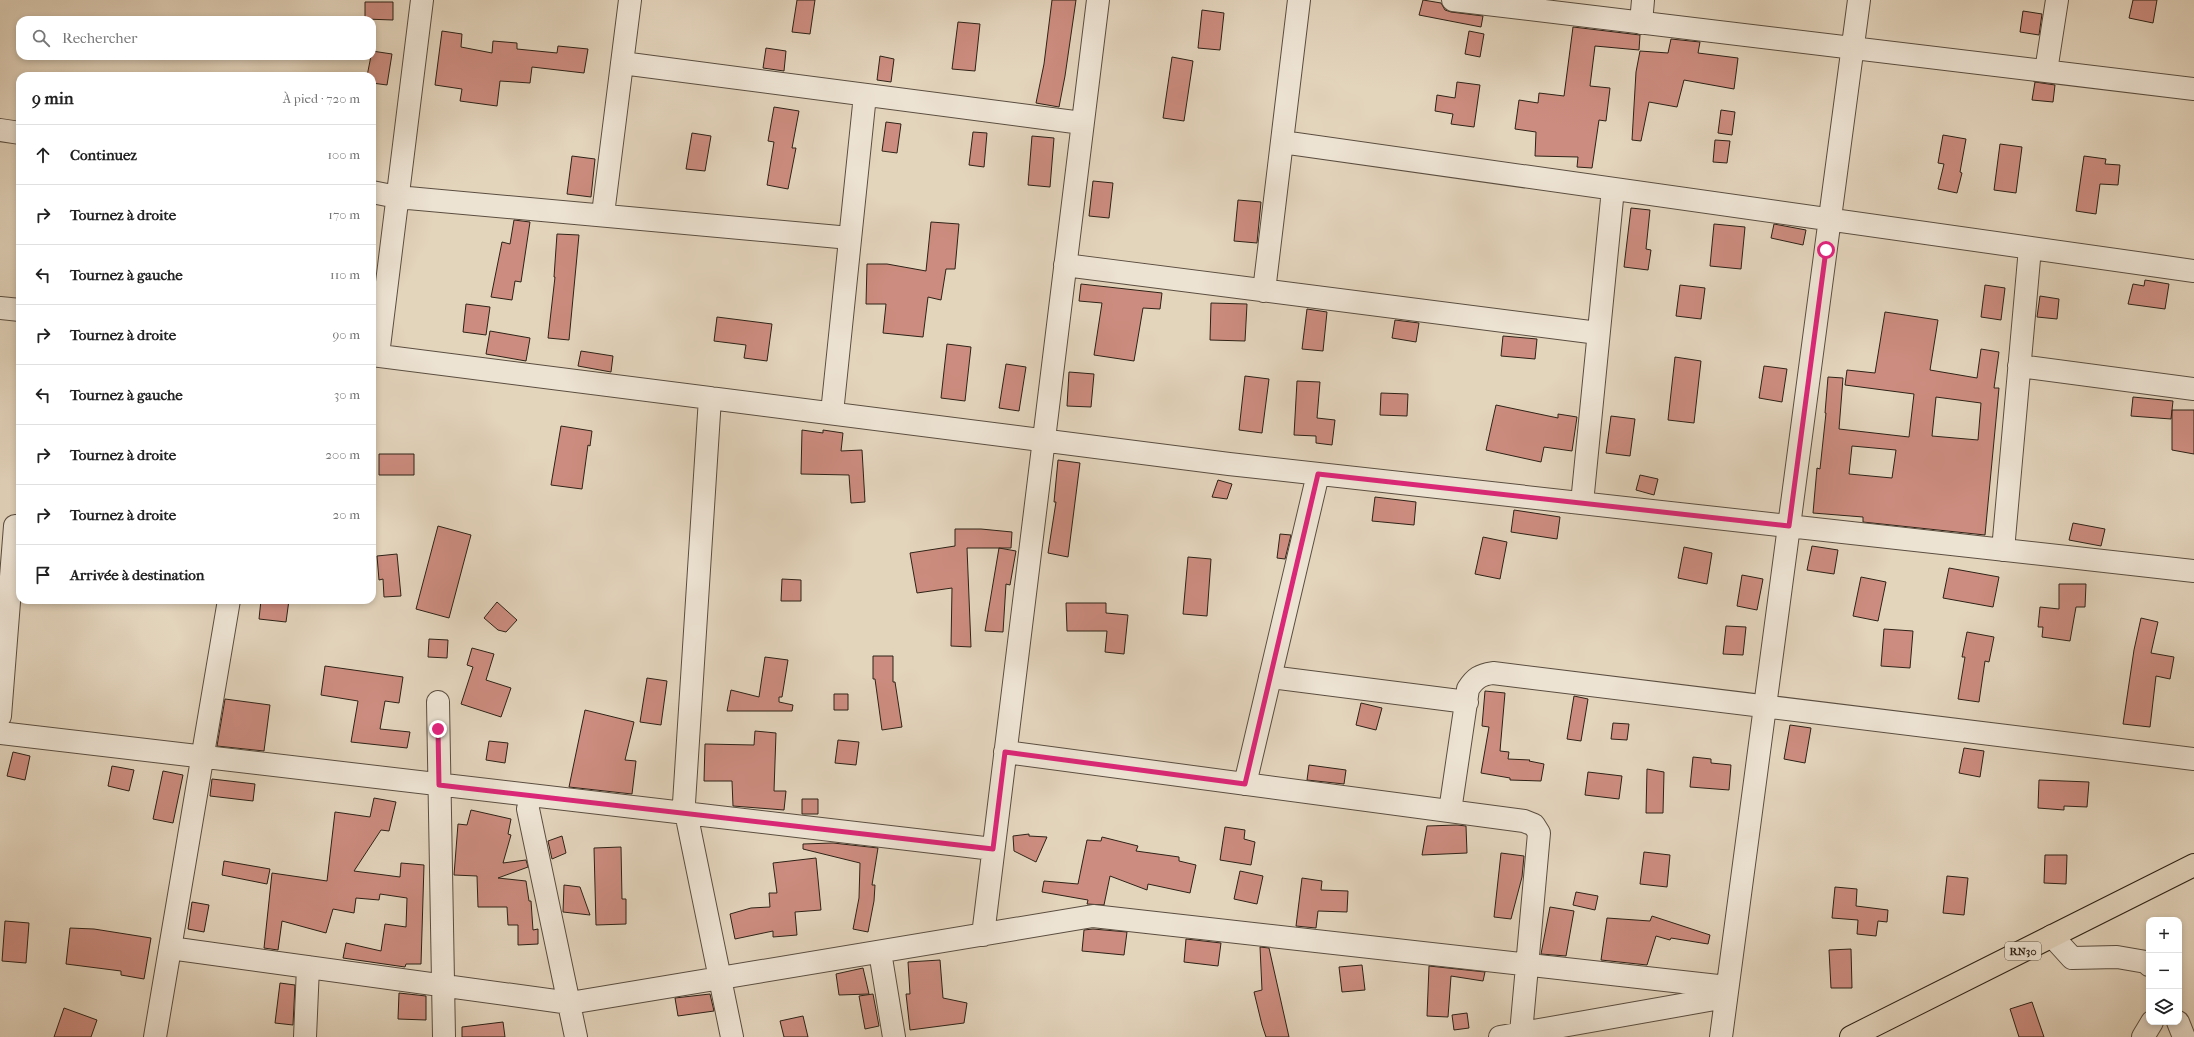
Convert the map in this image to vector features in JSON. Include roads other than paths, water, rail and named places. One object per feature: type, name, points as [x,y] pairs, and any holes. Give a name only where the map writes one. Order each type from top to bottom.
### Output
[{"type":"main road","name":"RN30","points":[[1851,1037],[2194,865]]},
{"type":"street","points":[[376,348],[422,0]]},
{"type":"street","points":[[603,214],[630,0]]},
{"type":"street","points":[[983,935],[1098,0]]},
{"type":"street","points":[[1264,291],[1299,0]]},
{"type":"street","points":[[1453,0],[2194,89]]},
{"type":"street","points":[[1641,23],[1644,0]]},
{"type":"street","points":[[1721,1037],[1859,0]]},
{"type":"street","points":[[2046,71],[2057,0]]},
{"type":"street","points":[[622,63],[1082,123]]},
{"type":"street","points":[[832,413],[865,95]]},
{"type":"street","points":[[0,130],[16,132]]},
{"type":"street","points":[[1282,142],[2194,271]]},
{"type":"street","points":[[1582,503],[1613,189]]},
{"type":"street","points":[[376,193],[397,197],[603,214],[850,238]]},
{"type":"street","points":[[2003,550],[2030,248]]},
{"type":"street","points":[[1065,265],[1598,333]]},
{"type":"street","points":[[0,308],[16,310]]},
{"type":"street","points":[[376,355],[1318,474],[2194,571]]},
{"type":"street","points":[[2019,366],[2194,389]]},
{"type":"street","points":[[710,398],[684,803],[732,1037]]},
{"type":"street","points":[[1245,784],[1318,474]]},
{"type":"street","points":[[0,716],[12,526]]},
{"type":"street","points":[[155,1037],[228,604]]},
{"type":"street","points":[[1450,811],[1468,689],[1474,679],[1493,673],[2194,759]]},
{"type":"street","points":[[1270,677],[1467,702]]},
{"type":"street","points":[[438,702],[444,1037]]},
{"type":"street","points":[[0,733],[993,849]]},
{"type":"street","points":[[1005,752],[1524,821],[1534,825],[1539,833],[1522,1033]]},
{"type":"street","points":[[528,809],[576,1037]]},
{"type":"street","points":[[170,948],[570,1003],[1093,916],[1528,965],[1727,992]]},
{"type":"street","points":[[2052,936],[2072,958],[2117,957],[2146,962]]},
{"type":"street","points":[[880,952],[894,1037]]},
{"type":"street","points":[[305,1037],[308,967]]},
{"type":"street","points":[[1500,1037],[1727,992]]},
{"type":"street","points":[[2143,1037],[2150,1025]]},
{"type":"street","points":[[2179,1025],[2184,1037]]}]
